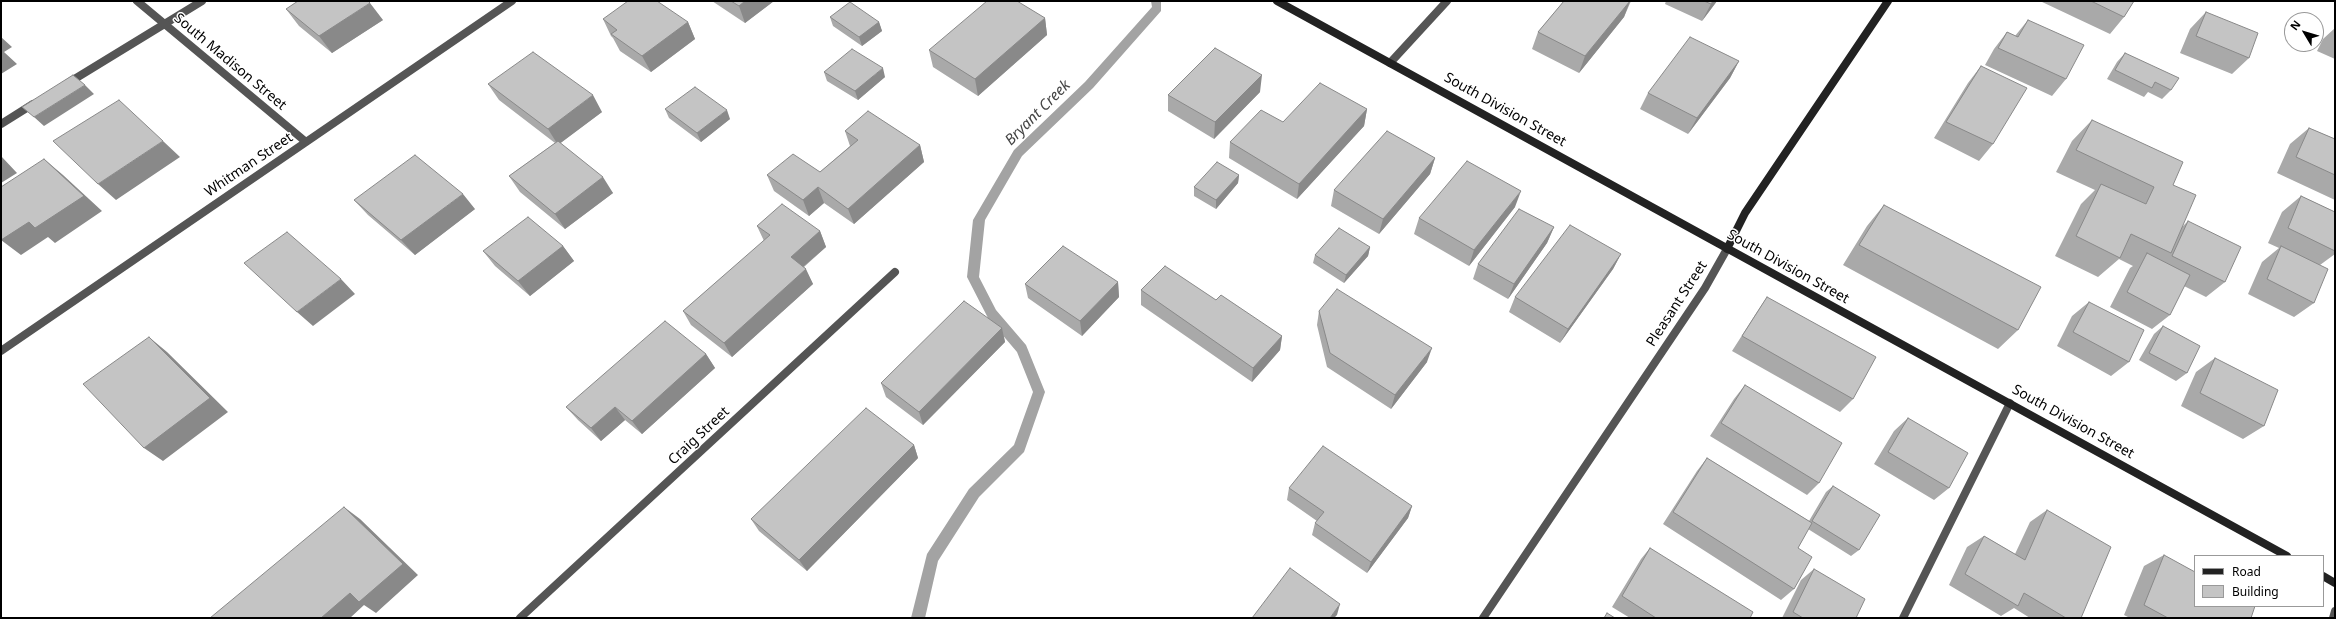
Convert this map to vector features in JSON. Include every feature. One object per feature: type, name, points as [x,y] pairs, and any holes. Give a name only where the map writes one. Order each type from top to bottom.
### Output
[{"type":"street","name":"South Madison Street","points":[[137,1],[306,142]]},
{"type":"street","points":[[62,86],[202,1]]},
{"type":"street","name":"Whitman Street","points":[[1,351],[512,1]]},
{"type":"street","name":"South Division Street","points":[[1277,1],[2285,555]]},
{"type":"street","points":[[1390,63],[1448,1]]},
{"type":"street","name":"Pleasant Street","points":[[1483,618],[1704,288],[1727,249],[1745,214],[1888,1]]},
{"type":"street","points":[[1,124],[42,99]]},
{"type":"street","name":"Craig Street","points":[[520,618],[894,272]]},
{"type":"street","points":[[1903,618],[2010,404]]},
{"type":"street","points":[[2324,576],[2335,582]]},
{"type":"street","points":[[2333,618],[2335,611]]},
{"type":"building","points":[[298,1],[368,1],[370,3],[319,36],[286,9]]},
{"type":"building","points":[[628,1],[657,1],[688,22],[642,56],[611,34],[617,30],[603,19]]},
{"type":"building","points":[[731,1],[745,1],[739,6]]},
{"type":"building","points":[[987,1],[1017,1],[1045,18],[975,79],[929,50]]},
{"type":"building","points":[[1564,1],[1630,1],[1585,56],[1538,32]]},
{"type":"building","points":[[1704,1],[1713,1],[1711,4]]},
{"type":"building","points":[[2091,1],[2134,1],[2124,17]]},
{"type":"building","points":[[850,2],[879,22],[859,37],[830,17]]},
{"type":"building","points":[[2206,12],[2258,33],[2249,58],[2196,36]]},
{"type":"building","points":[[2028,20],[2084,45],[2066,79],[1998,48],[2007,32],[2018,37]]},
{"type":"building","points":[[1690,37],[1739,61],[1697,118],[1648,93]]},
{"type":"building","points":[[1215,48],[1262,75],[1215,122],[1168,95]]},
{"type":"building","points":[[852,49],[883,68],[855,91],[824,72]]},
{"type":"building","points":[[533,52],[593,95],[548,129],[488,84]]},
{"type":"building","points":[[2125,53],[2179,78],[2171,90],[2155,82],[2152,88],[2115,70]]},
{"type":"building","points":[[1981,66],[2027,88],[1993,144],[1946,122]]},
{"type":"building","points":[[73,75],[85,85],[34,117],[22,107]]},
{"type":"building","points":[[1320,83],[1367,109],[1299,184],[1230,142],[1261,110],[1283,122]]},
{"type":"building","points":[[695,87],[727,110],[697,133],[665,109]]},
{"type":"building","points":[[119,100],[163,141],[98,184],[53,141]]},
{"type":"building","points":[[868,111],[920,145],[848,209],[818,187],[803,200],[767,175],[793,154],[820,172],[858,140],[845,131]]},
{"type":"building","points":[[2092,120],[2183,162],[2173,185],[2196,195],[2171,253],[2131,234],[2120,258],[2076,236],[2101,184],[2146,204],[2154,187],[2076,150]]},
{"type":"building","points":[[2309,128],[2335,139],[2335,175],[2296,157]]},
{"type":"building","points":[[1387,131],[1435,158],[1383,219],[1334,190]]},
{"type":"building","points":[[558,141],[603,177],[555,214],[509,176]]},
{"type":"building","points":[[415,155],[463,194],[401,240],[354,200]]},
{"type":"building","points":[[44,159],[84,196],[35,228],[29,222],[1,240],[1,187]]},
{"type":"building","points":[[1467,161],[1521,191],[1474,250],[1419,218]]},
{"type":"building","points":[[1217,162],[1239,175],[1216,200],[1194,187]]},
{"type":"building","points":[[2301,196],[2335,212],[2335,251],[2288,228]]},
{"type":"building","points":[[782,204],[820,231],[791,257],[806,269],[724,343],[683,311],[770,235],[757,226]]},
{"type":"building","points":[[1884,205],[2041,287],[2018,330],[1859,245]]},
{"type":"building","points":[[1519,209],[1554,227],[1514,284],[1478,264]]},
{"type":"building","points":[[528,217],[563,246],[518,281],[483,251]]},
{"type":"building","points":[[2188,221],[2241,247],[2225,282],[2172,256]]},
{"type":"building","points":[[1570,225],[1621,254],[1568,329],[1515,297]]},
{"type":"building","points":[[1339,228],[1370,247],[1346,275],[1315,255]]},
{"type":"building","points":[[287,232],[341,279],[297,312],[244,263]]},
{"type":"building","points":[[1063,246],[1118,282],[1080,321],[1025,284]]},
{"type":"building","points":[[2281,246],[2328,269],[2314,303],[2267,279]]},
{"type":"building","points":[[2147,253],[2190,275],[2170,315],[2127,292]]},
{"type":"building","points":[[1165,266],[1216,300],[1221,295],[1282,336],[1253,368],[1141,290]]},
{"type":"building","points":[[1337,289],[1432,348],[1395,395],[1330,353],[1319,311]]},
{"type":"building","points":[[1767,297],[1876,357],[1853,399],[1742,336]]},
{"type":"building","points":[[964,301],[1002,328],[919,412],[881,383]]},
{"type":"building","points":[[2089,302],[2144,330],[2129,362],[2073,332]]},
{"type":"building","points":[[665,321],[706,354],[632,421],[615,407],[591,428],[566,407]]},
{"type":"building","points":[[2163,326],[2200,346],[2187,373],[2149,353]]},
{"type":"building","points":[[149,337],[210,398],[144,448],[83,384]]},
{"type":"building","points":[[2215,358],[2278,390],[2264,426],[2200,393]]},
{"type":"building","points":[[1745,385],[1842,443],[1819,483],[1721,423]]},
{"type":"building","points":[[866,408],[914,445],[799,560],[751,519]]},
{"type":"building","points":[[1908,418],[1968,453],[1949,488],[1888,452]]},
{"type":"building","points":[[1323,446],[1412,506],[1371,562],[1315,523],[1324,512],[1289,488]]},
{"type":"building","points":[[1707,458],[1812,523],[1798,548],[1812,557],[1794,589],[1673,512]]},
{"type":"building","points":[[1833,486],[1880,515],[1859,550],[1812,521]]},
{"type":"building","points":[[344,507],[403,564],[359,602],[350,593],[321,618],[210,618]]},
{"type":"building","points":[[2047,510],[2111,547],[2081,618],[2066,618],[2024,593],[2018,606],[1965,574],[1984,536],[2025,560]]},
{"type":"building","points":[[1650,548],[1753,612],[1750,618],[1656,618],[1622,596]]},
{"type":"building","points":[[2164,555],[2194,571],[2194,607],[2255,607],[2251,618],[2168,618],[2144,605]]},
{"type":"building","points":[[1290,568],[1340,604],[1330,618],[1252,618]]},
{"type":"building","points":[[1814,569],[1865,599],[1856,618],[1803,618],[1793,612]]},
{"type":"building","points":[[1607,613],[1615,618],[1604,618]]},
{"type":"waterway","name":"Bryant Creek","points":[[918,618],[932,559],[974,493],[1019,448],[1039,392],[1022,349],[992,314],[973,277],[979,220],[1018,153],[1089,85],[1157,8],[1156,1]]}]
